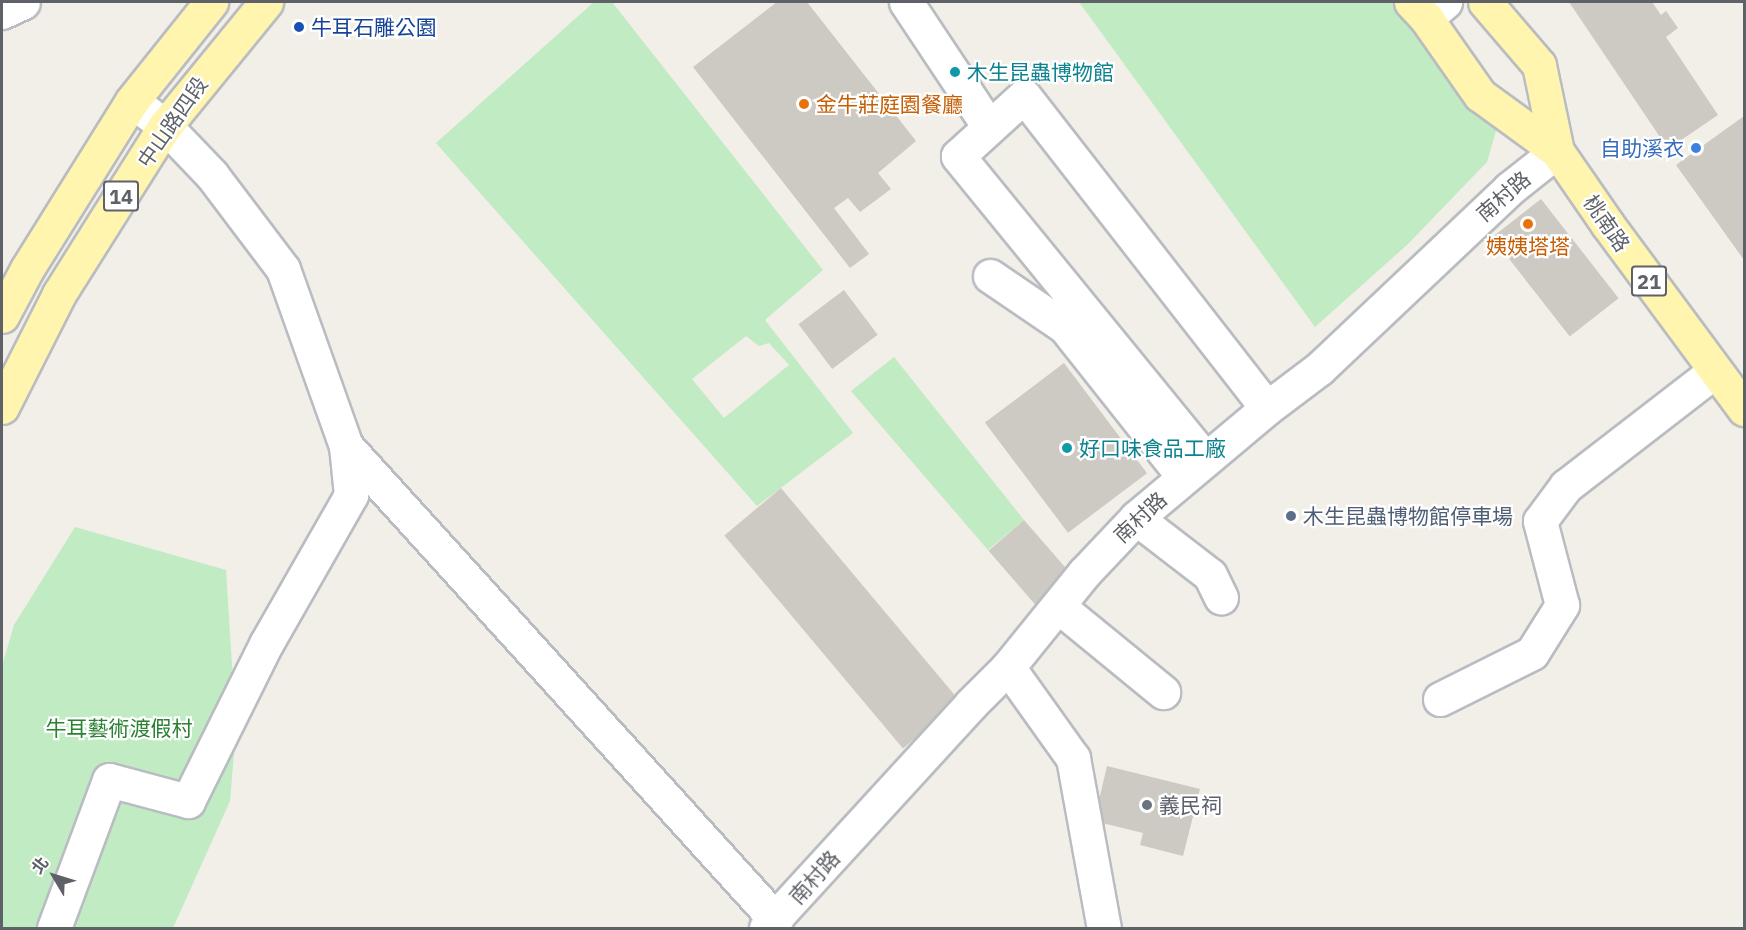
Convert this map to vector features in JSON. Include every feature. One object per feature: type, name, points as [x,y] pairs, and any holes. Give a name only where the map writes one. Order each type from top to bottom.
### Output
[{"type":"main road","name":"中山路四段","points":[[2,316],[27,269],[132,101],[211,2]]},
{"type":"main road","name":"中山路四段","points":[[2,407],[59,294],[165,126],[266,2]]},
{"type":"main road","name":"桃南路","points":[[1485,2],[1539,65],[1557,151]]},
{"type":"main road","name":"桃南路","points":[[1427,7],[1480,95],[1557,151],[1744,409]]},
{"type":"street","points":[[2,12],[23,2]]},
{"type":"street","points":[[906,2],[989,127]]},
{"type":"street","points":[[1194,468],[958,156],[1024,96],[1258,424]]},
{"type":"street","points":[[54,928],[109,780],[188,801],[266,644],[351,495],[346,446],[283,269],[212,175],[165,126],[132,101]]},
{"type":"street","name":"南村路","points":[[771,924],[970,705],[1008,667],[1085,572],[1136,518],[1194,468],[1258,424],[1509,189],[1557,151]]},
{"type":"street","points":[[990,276],[1065,327],[1194,468]]},
{"type":"street","points":[[1440,699],[1532,653],[1562,605],[1540,520],[1566,486],[1715,371]]},
{"type":"street","points":[[346,446],[642,757],[771,924]]},
{"type":"street","points":[[1136,518],[1210,575],[1221,598]]},
{"type":"street","points":[[1058,606],[1163,692]]},
{"type":"street","points":[[1008,667],[1073,758],[1104,928]]},
{"type":"green space","points":[[594,2],[612,2],[823,270],[765,320],[853,433],[757,506],[436,143]],"holes":[[[746,336],[759,346],[769,343],[789,365],[724,418],[692,379]]]},
{"type":"green space","points":[[1079,2],[1401,2],[1498,124],[1487,162],[1408,244],[1315,327]]},
{"type":"green space","points":[[894,357],[1024,520],[988,550],[851,391]]},
{"type":"green space","name":"牛耳藝術渡假村","points":[[75,527],[226,570],[236,729],[230,801],[173,928],[2,928],[2,666],[14,625]]},
{"type":"building","name":"金牛莊庭園餐廳","points":[[777,2],[807,2],[916,141],[878,173],[891,189],[860,212],[848,198],[834,208],[869,254],[850,268],[693,67]]},
{"type":"building","points":[[1569,2],[1652,2],[1661,15],[1666,11],[1678,28],[1666,37],[1718,115],[1668,149]]},
{"type":"building","points":[[1744,116],[1744,260],[1676,165]]},
{"type":"building","points":[[1541,199],[1619,298],[1570,336],[1492,237]]},
{"type":"building","points":[[844,290],[878,335],[832,369],[798,324]]},
{"type":"building","name":"好口味食品工廠","points":[[1064,363],[1147,473],[1068,533],[985,423]]},
{"type":"building","points":[[781,488],[960,701],[903,749],[724,536]]},
{"type":"building","points":[[1024,520],[1071,574],[1036,605],[989,551]]},
{"type":"building","name":"義民祠","points":[[1107,766],[1200,789],[1183,856],[1140,845],[1143,833],[1094,821]]},
{"type":"place","name":"牛耳石雕公園","points":[[299,27]]},
{"type":"place","name":"木生昆蟲博物館","points":[[955,72]]},
{"type":"place","name":"金牛莊庭園餐廳","points":[[804,104]]},
{"type":"place","name":"自助溪衣","points":[[1696,148]]},
{"type":"place","name":"姨姨塔塔","points":[[1528,224]]},
{"type":"place","name":"好口味食品工廠","points":[[1067,448]]},
{"type":"place","name":"木生昆蟲博物館停車場","points":[[1291,516]]},
{"type":"place","name":"義民祠","points":[[1147,805]]}]
